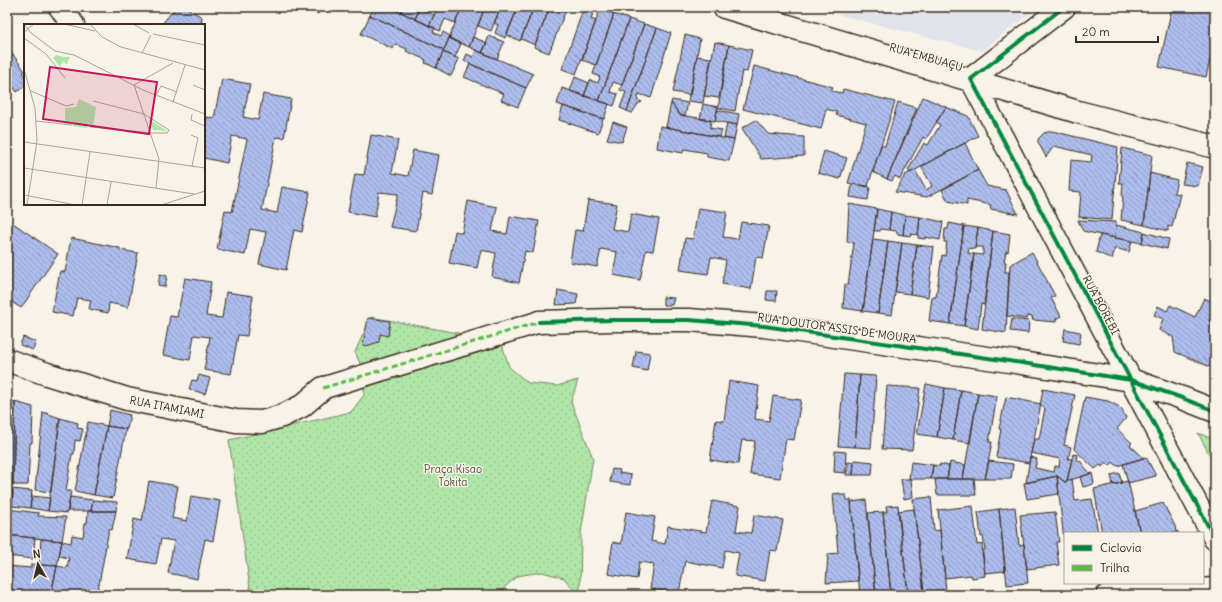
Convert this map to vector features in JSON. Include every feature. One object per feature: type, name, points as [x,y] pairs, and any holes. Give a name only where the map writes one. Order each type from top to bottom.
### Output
[{"type":"street","points":[[60,7],[73,24]]},
{"type":"street","name":"RUA EMBUAÇU","points":[[724,7],[971,79],[1078,112],[1215,147]]},
{"type":"street","points":[[971,79],[1064,7]]},
{"type":"street","name":"RUA BOREBI","points":[[971,79],[1215,539]]},
{"type":"street","name":"RUA DOUTOR ASSIS DE MOURA","points":[[539,322],[688,320],[764,326],[1131,380],[1182,398],[1215,412]]},
{"type":"street","points":[[323,388],[539,322]]},
{"type":"street","name":"RUA ITAMIAMI","points":[[7,360],[127,399],[236,421],[262,422],[282,416],[302,406],[323,388]]},
{"type":"street","points":[[1108,595],[1215,589]]},
{"type":"shaded area","points":[[808,7],[1038,7],[982,51]]},
{"type":"green space","name":"Praça Kisao Tokita","points":[[371,317],[501,341],[509,367],[528,383],[557,386],[578,380],[571,402],[593,458],[581,533],[580,595],[578,595],[564,578],[542,572],[517,576],[504,588],[503,595],[333,595],[327,592],[305,595],[251,595],[229,440],[351,412],[364,395],[364,373],[355,352]]},
{"type":"green space","points":[[1198,433],[1215,440],[1215,465]]},
{"type":"building","points":[[176,7],[185,7],[202,17],[201,24],[162,24]]},
{"type":"building","points":[[304,7],[321,7],[318,14]]},
{"type":"building","points":[[374,7],[390,7],[435,28],[433,32],[441,36],[443,32],[450,36],[444,50],[370,15]]},
{"type":"building","points":[[390,7],[404,7],[401,12]]},
{"type":"building","points":[[404,7],[414,7],[419,9],[415,19],[401,12]]},
{"type":"building","points":[[438,7],[462,7],[455,23],[445,19],[440,31],[429,26]]},
{"type":"building","points":[[462,7],[485,7],[469,47],[449,38]]},
{"type":"building","points":[[485,7],[501,7],[491,31],[478,26]]},
{"type":"building","points":[[501,7],[518,7],[505,38],[495,33],[498,25],[494,23]]},
{"type":"building","points":[[518,7],[534,7],[520,41],[507,35]]},
{"type":"building","points":[[534,7],[550,7],[535,45],[521,39]]},
{"type":"building","points":[[550,7],[567,7],[549,53],[534,47]]},
{"type":"building","points":[[584,7],[595,7],[591,19],[596,21],[576,74],[562,69]]},
{"type":"building","points":[[1172,7],[1215,7],[1215,38],[1206,77],[1159,67]]},
{"type":"building","points":[[419,9],[434,15],[429,26],[415,19]]},
{"type":"building","points":[[600,9],[614,14],[596,65],[582,60]]},
{"type":"building","points":[[614,14],[629,19],[599,101],[584,96],[590,80],[598,83],[600,77],[593,74]]},
{"type":"building","points":[[370,15],[444,50],[436,68],[425,63],[426,60],[406,51],[407,49],[395,44],[393,49],[361,34]]},
{"type":"building","points":[[629,19],[644,24],[622,85],[613,82],[610,92],[618,94],[614,106],[599,101]]},
{"type":"building","points":[[644,24],[657,28],[627,111],[620,108],[626,92],[620,90]]},
{"type":"building","points":[[657,28],[671,33],[651,98],[639,94],[637,100],[642,102],[638,104],[632,113],[627,111]]},
{"type":"building","points":[[685,35],[700,39],[690,95],[673,92]]},
{"type":"building","points":[[489,36],[504,42],[497,59],[482,53]]},
{"type":"building","points":[[473,37],[487,43],[482,53],[469,47]]},
{"type":"building","points":[[449,38],[461,44],[455,57],[443,52]]},
{"type":"building","points":[[715,42],[729,45],[719,98],[704,96]]},
{"type":"building","points":[[729,45],[752,50],[747,72],[742,71],[735,111],[718,108]]},
{"type":"building","points":[[7,50],[9,53],[11,52],[24,70],[24,87],[17,92],[11,84],[7,88]]},
{"type":"building","points":[[476,50],[533,74],[526,88],[464,61],[467,54],[473,57]]},
{"type":"building","points":[[443,52],[459,59],[451,76],[436,68]]},
{"type":"building","points":[[697,56],[711,58],[703,103],[688,101]]},
{"type":"building","points":[[470,64],[526,88],[518,107],[501,100],[504,94],[464,77]]},
{"type":"building","points":[[754,66],[833,87],[831,91],[842,93],[843,89],[895,102],[868,186],[848,183],[866,123],[836,115],[837,112],[826,109],[821,129],[743,109]]},
{"type":"building","points":[[575,77],[589,83],[584,96],[570,91]]},
{"type":"building","points":[[222,79],[250,84],[243,117],[258,120],[263,94],[291,99],[284,138],[276,137],[262,210],[277,213],[282,187],[310,192],[302,232],[294,230],[286,270],[259,264],[266,232],[250,229],[245,255],[217,249],[225,210],[232,212],[247,139],[232,136],[227,163],[205,158],[205,126],[207,117],[214,118]]},
{"type":"building","points":[[562,88],[609,104],[604,119],[557,104]]},
{"type":"building","points":[[923,97],[946,107],[926,139],[923,137],[900,179],[895,176],[892,181],[887,179]]},
{"type":"building","points":[[672,100],[688,103],[685,116],[680,115],[671,103]]},
{"type":"building","points":[[898,102],[917,108],[887,179],[873,172],[881,145],[885,146]]},
{"type":"building","points":[[671,103],[680,115],[711,120],[710,128],[722,130],[720,137],[666,127]]},
{"type":"building","points":[[703,104],[718,107],[715,121],[700,119]]},
{"type":"building","points":[[563,106],[603,119],[598,133],[559,120]]},
{"type":"building","points":[[946,107],[968,116],[978,136],[910,173],[908,170],[924,143],[928,145],[940,125],[936,122]]},
{"type":"building","points":[[717,110],[739,114],[737,125],[715,121]]},
{"type":"building","points":[[756,120],[768,134],[804,137],[804,156],[761,159],[742,128]]},
{"type":"building","points":[[613,122],[627,127],[622,142],[607,139]]},
{"type":"building","points":[[727,123],[737,125],[734,140],[724,138]]},
{"type":"building","points":[[660,126],[734,140],[729,161],[707,157],[707,153],[684,149],[683,153],[657,148]]},
{"type":"building","points":[[1052,131],[1118,147],[1112,220],[1079,217],[1081,192],[1069,191],[1071,160],[1091,162],[1092,155],[1054,146],[1046,157],[1038,142],[1038,139],[1044,133]]},
{"type":"building","points":[[371,135],[398,140],[392,173],[408,176],[413,150],[439,155],[432,195],[423,193],[416,231],[390,227],[398,194],[379,192],[375,217],[348,212],[355,174],[364,175]]},
{"type":"building","points":[[965,143],[978,170],[927,197],[895,192],[905,175],[915,170],[926,190],[932,186],[921,166]]},
{"type":"building","points":[[1122,148],[1152,155],[1144,225],[1121,220],[1123,183],[1119,183]]},
{"type":"building","points":[[824,151],[847,158],[840,179],[818,173]]},
{"type":"building","points":[[1187,163],[1203,167],[1198,186],[1182,184]]},
{"type":"building","points":[[978,170],[987,186],[1006,190],[1018,214],[990,209],[991,205],[967,200],[967,205],[948,201],[942,190]]},
{"type":"building","points":[[1150,173],[1177,180],[1174,193],[1180,194],[1172,227],[1168,226],[1168,231],[1144,225]]},
{"type":"building","points":[[852,184],[870,187],[868,200],[850,197]]},
{"type":"building","points":[[588,200],[617,204],[612,229],[628,232],[631,214],[659,219],[653,251],[646,250],[640,280],[613,275],[617,252],[601,249],[597,267],[570,262],[575,230],[583,231]]},
{"type":"building","points":[[468,201],[497,207],[492,231],[507,234],[510,216],[539,221],[533,253],[525,251],[519,283],[492,277],[496,253],[481,250],[477,268],[449,263],[455,231],[462,233]]},
{"type":"building","points":[[849,204],[877,209],[863,311],[843,308],[845,284],[848,285],[854,243],[847,242]]},
{"type":"building","points":[[698,208],[727,212],[723,237],[738,239],[741,222],[769,226],[763,258],[756,257],[751,289],[722,284],[726,260],[711,257],[708,274],[680,270],[685,238],[693,239]]},
{"type":"building","points":[[877,209],[891,212],[889,230],[881,229],[880,231],[874,231]]},
{"type":"building","points":[[891,212],[905,215],[903,235],[897,234],[897,231],[889,230]]},
{"type":"building","points":[[905,215],[920,217],[918,235],[903,235]]},
{"type":"building","points":[[920,217],[943,222],[940,240],[925,237],[925,239],[918,238]]},
{"type":"building","points":[[7,219],[58,254],[21,308],[7,299]]},
{"type":"building","points":[[1078,220],[1116,222],[1115,238],[1083,231]]},
{"type":"building","points":[[949,223],[964,226],[950,324],[929,321],[932,297],[936,297],[942,255],[945,256],[947,242],[944,242],[945,229],[948,229]]},
{"type":"building","points":[[1116,225],[1144,232],[1142,243],[1115,238]]},
{"type":"building","points":[[964,226],[978,228],[975,249],[969,248],[968,253],[974,254],[964,326],[950,324]]},
{"type":"building","points":[[978,228],[993,231],[984,305],[981,304],[978,329],[964,326],[974,254],[983,255],[983,247],[975,247]]},
{"type":"building","points":[[993,231],[1010,234],[1008,252],[1006,251],[1004,262],[1006,262],[1005,272],[1009,272],[1006,333],[982,329]]},
{"type":"building","points":[[1144,232],[1169,239],[1167,249],[1142,243]]},
{"type":"building","points":[[1100,235],[1132,241],[1129,252],[1115,248],[1112,259],[1096,252]]},
{"type":"building","points":[[71,238],[138,253],[128,307],[109,303],[108,313],[89,309],[91,300],[77,298],[73,316],[52,312],[60,271],[65,272]]},
{"type":"building","points":[[873,239],[888,241],[878,313],[863,311]]},
{"type":"building","points":[[888,241],[902,243],[892,315],[878,313]]},
{"type":"building","points":[[902,243],[917,245],[910,294],[895,292]]},
{"type":"building","points":[[917,245],[934,247],[928,297],[910,294]]},
{"type":"building","points":[[1032,252],[1055,296],[1051,298],[1061,316],[1056,319],[1056,322],[1032,320],[1033,317],[1027,316],[1026,319],[1007,316],[1010,265]]},
{"type":"building","points":[[160,274],[167,276],[165,287],[158,285]]},
{"type":"building","points":[[185,278],[211,282],[206,316],[222,318],[226,292],[253,296],[247,336],[238,335],[231,374],[204,370],[210,337],[194,335],[190,360],[163,355],[170,316],[177,317]]},
{"type":"building","points":[[558,290],[578,294],[576,304],[556,305]]},
{"type":"building","points":[[767,291],[777,291],[776,301],[766,300]]},
{"type":"building","points":[[663,297],[674,298],[672,305],[663,305]]},
{"type":"building","points":[[1204,298],[1215,303],[1215,308],[1209,321],[1215,324],[1215,369],[1175,352],[1173,337],[1159,330],[1163,319],[1154,315],[1158,306],[1167,311],[1170,305],[1195,317]]},
{"type":"building","points":[[368,318],[390,321],[388,336],[380,334],[379,342],[366,346],[363,345]]},
{"type":"building","points":[[1012,319],[1029,321],[1028,333],[1010,331]]},
{"type":"building","points":[[1065,329],[1081,333],[1079,344],[1063,341]]},
{"type":"building","points":[[23,337],[36,342],[33,350],[20,345]]},
{"type":"building","points":[[636,351],[650,353],[647,371],[633,368]]},
{"type":"building","points":[[844,374],[860,375],[855,447],[838,446]]},
{"type":"building","points":[[199,375],[210,378],[205,394],[189,389],[192,380],[197,381]]},
{"type":"building","points":[[860,375],[876,376],[871,448],[855,447]]},
{"type":"building","points":[[729,381],[759,386],[755,419],[769,421],[773,396],[801,400],[794,440],[786,439],[780,478],[750,474],[755,441],[742,440],[738,464],[710,460],[716,420],[724,421]]},
{"type":"building","points":[[926,384],[945,388],[937,437],[917,434]]},
{"type":"building","points":[[887,386],[920,388],[912,450],[882,449]]},
{"type":"building","points":[[945,388],[961,390],[953,440],[937,437]]},
{"type":"building","points":[[1043,389],[1075,395],[1064,445],[1071,447],[1068,459],[1072,459],[1067,481],[1065,482],[1057,476],[1026,483],[1030,457],[1037,459],[1035,468],[1054,472],[1055,466],[1059,467],[1060,459],[1031,453],[1034,439],[1039,439],[1045,408],[1040,406]]},
{"type":"building","points":[[961,390],[978,393],[970,443],[953,440]]},
{"type":"building","points":[[978,393],[997,396],[989,442],[992,442],[985,479],[963,479]]},
{"type":"building","points":[[1006,397],[1041,404],[1029,463],[996,457],[1001,429],[999,429]]},
{"type":"building","points":[[1085,397],[1108,401],[1118,406],[1122,410],[1126,418],[1117,429],[1132,443],[1130,445],[1144,458],[1117,466],[1113,462],[1110,466],[1106,462],[1102,467],[1100,465],[1095,469],[1074,449]]},
{"type":"building","points":[[7,401],[15,402],[13,485],[7,484]]},
{"type":"building","points":[[15,402],[33,407],[32,443],[30,443],[28,485],[13,485]]},
{"type":"building","points":[[110,410],[130,415],[127,429],[107,426]]},
{"type":"building","points":[[43,412],[60,418],[51,492],[35,490]]},
{"type":"building","points":[[60,418],[78,423],[77,428],[83,429],[80,441],[75,440],[74,454],[72,454],[66,491],[71,491],[67,513],[48,511]]},
{"type":"building","points":[[88,422],[107,426],[94,495],[75,491]]},
{"type":"building","points":[[107,426],[126,429],[113,498],[94,495]]},
{"type":"building","points":[[835,451],[846,452],[845,473],[834,472]]},
{"type":"building","points":[[1073,454],[1078,455],[1077,460],[1081,462],[1090,474],[1067,481]]},
{"type":"building","points":[[1146,457],[1156,476],[1128,483],[1123,464]]},
{"type":"building","points":[[854,460],[873,462],[872,475],[853,475]]},
{"type":"building","points":[[989,461],[1013,464],[1011,479],[985,479]]},
{"type":"building","points":[[848,462],[854,463],[853,475],[846,475]]},
{"type":"building","points":[[911,462],[933,465],[931,479],[909,479]]},
{"type":"building","points":[[950,462],[965,465],[963,479],[947,479]]},
{"type":"building","points":[[940,464],[949,466],[947,479],[931,479],[933,465],[940,466]]},
{"type":"building","points":[[612,469],[620,470],[619,473],[631,475],[630,485],[610,482]]},
{"type":"building","points":[[1092,473],[1094,484],[1083,487],[1080,477]]},
{"type":"building","points":[[1119,473],[1122,483],[1113,485],[1111,475]]},
{"type":"building","points":[[1057,476],[1065,482],[1072,479],[1075,501],[1092,499],[1098,532],[1064,532],[1064,541]]},
{"type":"building","points":[[1057,476],[1059,494],[1027,499],[1024,483]]},
{"type":"building","points":[[901,479],[911,479],[913,497],[904,499]]},
{"type":"building","points":[[935,479],[974,479],[976,495],[937,495]]},
{"type":"building","points":[[149,481],[178,486],[172,518],[187,521],[191,496],[220,501],[213,541],[205,539],[197,579],[168,573],[174,541],[161,539],[156,564],[127,559],[134,519],[142,521]]},
{"type":"building","points":[[1128,481],[1140,532],[1102,532],[1094,489]]},
{"type":"building","points":[[12,489],[32,491],[30,508],[12,506]]},
{"type":"building","points":[[7,490],[13,491],[12,506],[7,505]]},
{"type":"building","points":[[840,493],[840,495],[846,495],[847,500],[851,500],[858,581],[826,583],[828,554],[838,553],[833,494]]},
{"type":"building","points":[[32,496],[50,498],[48,511],[30,508]]},
{"type":"building","points":[[70,497],[93,500],[91,511],[68,511]]},
{"type":"building","points":[[931,497],[934,531],[940,530],[946,590],[924,592],[913,499]]},
{"type":"building","points":[[93,500],[117,502],[116,511],[91,511]]},
{"type":"building","points":[[866,500],[876,595],[860,595],[851,502]]},
{"type":"building","points":[[712,501],[740,506],[736,531],[751,533],[754,515],[783,520],[777,551],[770,550],[765,581],[735,576],[739,553],[725,550],[722,568],[685,561],[679,593],[650,589],[654,564],[639,562],[637,579],[608,574],[613,542],[621,544],[626,512],[655,517],[651,541],[665,544],[668,526],[706,532]]},
{"type":"building","points":[[1163,503],[1175,526],[1176,532],[1140,532],[1135,511]]},
{"type":"building","points":[[898,505],[908,593],[891,595],[883,512],[887,512],[886,506]]},
{"type":"building","points":[[973,506],[977,545],[982,544],[985,576],[972,578],[971,575],[945,578],[938,510]]},
{"type":"building","points":[[1015,507],[1019,545],[1024,544],[1028,583],[1007,585],[999,509]]},
{"type":"building","points":[[7,509],[39,513],[38,516],[66,517],[62,541],[7,535]]},
{"type":"building","points":[[914,509],[924,592],[908,593],[898,511]]},
{"type":"building","points":[[999,509],[1005,571],[985,573],[982,551],[985,550],[983,536],[981,537],[978,512]]},
{"type":"building","points":[[88,511],[116,511],[112,530],[109,529],[97,595],[81,595],[52,589],[57,566],[67,568],[69,558],[59,556],[62,541],[71,543],[72,535],[83,537],[85,523],[87,523]]},
{"type":"building","points":[[883,512],[891,595],[876,595],[868,513]]},
{"type":"building","points":[[1055,512],[1059,542],[1056,542],[1059,565],[1027,569],[1020,515]]},
{"type":"building","points":[[7,535],[35,538],[33,559],[7,556]]},
{"type":"building","points":[[41,539],[62,541],[57,566],[39,565]]},
{"type":"building","points":[[31,564],[57,566],[51,595],[7,595],[7,566],[31,568]]},
{"type":"marked path","points":[[323,388],[539,322]]},
{"type":"cycle path","points":[[1064,7],[971,79],[1215,539]]},
{"type":"cycle path","points":[[539,322],[689,320],[764,326],[1131,380],[1215,411]]}]
